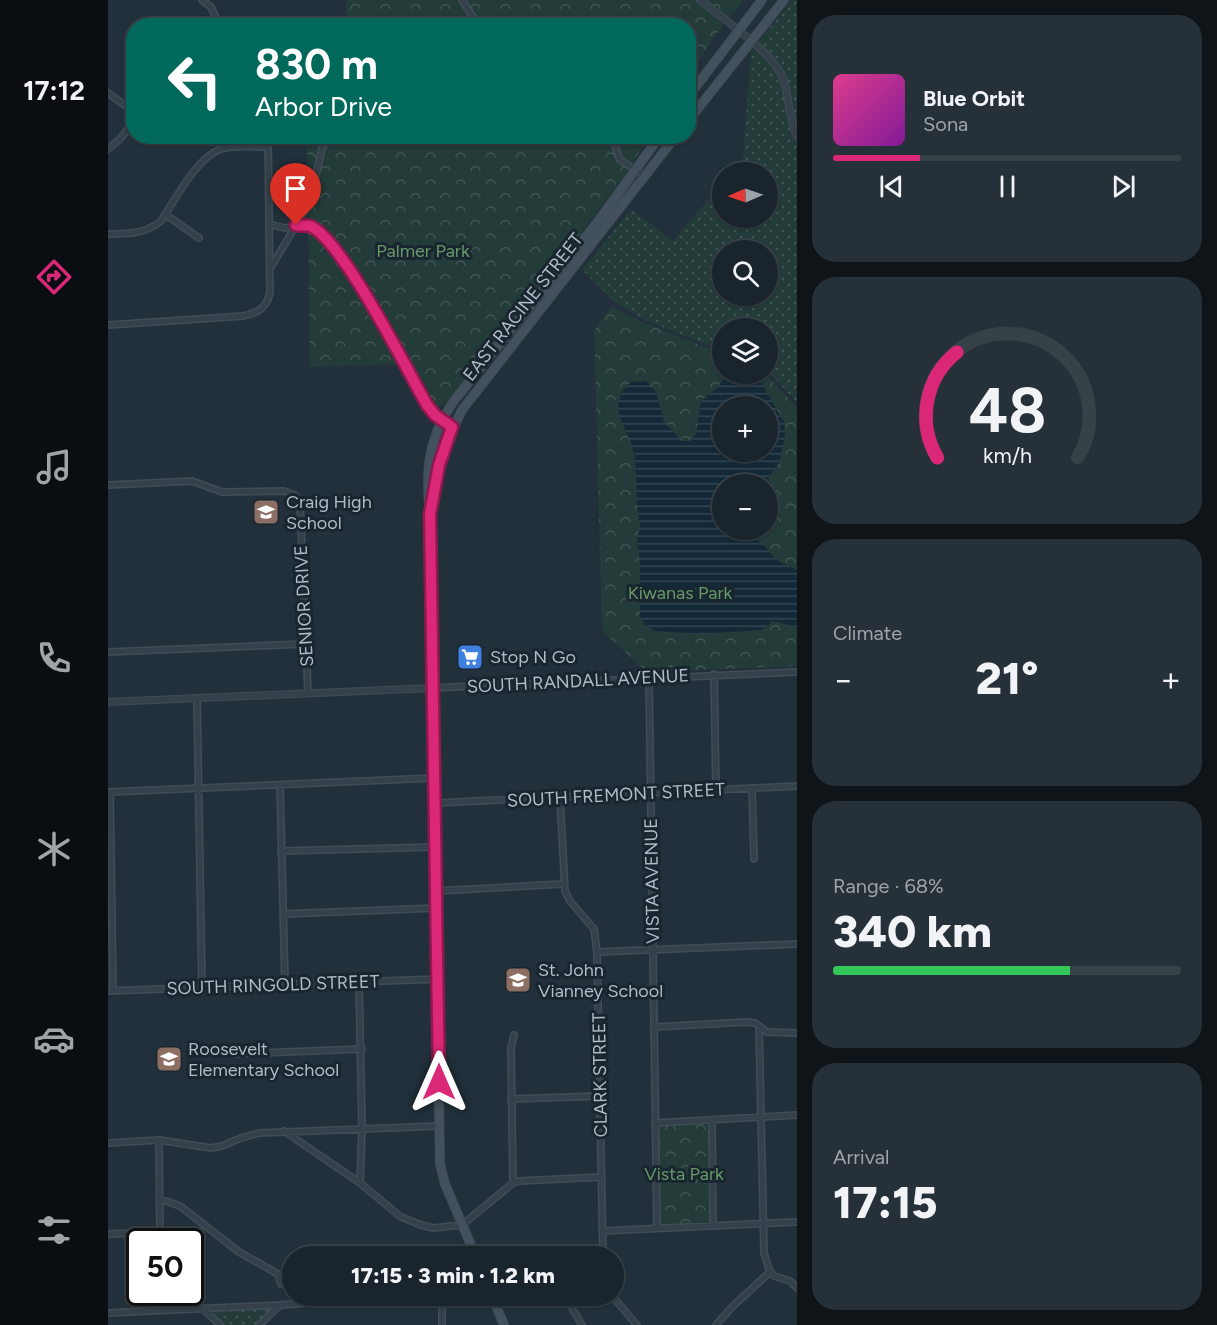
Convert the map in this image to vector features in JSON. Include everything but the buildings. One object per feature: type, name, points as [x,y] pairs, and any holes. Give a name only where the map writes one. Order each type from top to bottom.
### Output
[{"type":"main road","points":[[696,86],[762,0]]},
{"type":"main road","points":[[696,111],[784,0]]},
{"type":"main road","name":"EAST RACINE STREET","points":[[471,1246],[441,1172],[428,468],[432,446],[441,420],[596,224],[654,144]]},
{"type":"main road","name":"EAST RACINE STREET","points":[[430,514],[439,465],[452,427],[471,398],[670,144]]},
{"type":"main road","points":[[496,1306],[504,1325]]},
{"type":"street","points":[[202,0],[212,7],[217,18]]},
{"type":"street","points":[[462,0],[474,18]]},
{"type":"street","points":[[700,0],[752,41],[778,68],[784,81],[789,111],[797,136]]},
{"type":"street","points":[[108,93],[126,106]]},
{"type":"street","points":[[108,149],[126,132]]},
{"type":"street","points":[[271,267],[310,202],[325,144]]},
{"type":"street","points":[[615,144],[621,160],[645,176]]},
{"type":"street","points":[[108,234],[141,233],[152,228],[165,214],[199,165],[207,156],[218,150],[230,147],[268,147],[271,267],[269,301],[263,309],[255,314],[243,316],[108,326]]},
{"type":"street","points":[[165,214],[199,238]]},
{"type":"street","points":[[269,225],[284,228],[296,225],[309,226],[328,241],[354,276],[427,405],[441,420],[452,427]]},
{"type":"street","name":"SENIOR DRIVE","points":[[108,485],[192,481],[222,492],[284,491],[295,495],[300,503],[308,693]]},
{"type":"street","points":[[108,652],[306,644]]},
{"type":"street","name":"SOUTH RANDALL AVENUE","points":[[108,702],[797,672]]},
{"type":"street","points":[[714,674],[716,790]]},
{"type":"street","name":"VISTA AVENUE","points":[[649,677],[657,1228]]},
{"type":"street","points":[[197,698],[202,988]]},
{"type":"street","points":[[111,991],[109,792],[434,778]]},
{"type":"street","points":[[280,786],[285,984]]},
{"type":"street","name":"SOUTH FREMONT STREET","points":[[435,803],[797,786]]},
{"type":"street","points":[[752,789],[754,859]]},
{"type":"street","name":"CLARK STREET","points":[[560,796],[563,884],[570,901],[594,929],[597,952],[603,1246]]},
{"type":"street","points":[[281,851],[435,847]]},
{"type":"street","points":[[436,891],[563,884]]},
{"type":"street","points":[[283,914],[437,908]]},
{"type":"street","points":[[597,952],[797,944]]},
{"type":"street","name":"SOUTH RINGOLD STREET","points":[[111,991],[438,979]]},
{"type":"street","points":[[359,982],[362,1049],[360,1183]]},
{"type":"street","points":[[654,1027],[747,1022],[755,1023],[767,1032],[797,1033]]},
{"type":"street","points":[[759,1026],[764,1253],[770,1272],[774,1276],[790,1281],[797,1288]]},
{"type":"street","points":[[513,1183],[511,1048],[514,1035]]},
{"type":"street","points":[[234,1054],[362,1049]]},
{"type":"street","points":[[511,1099],[600,1096]]},
{"type":"street","points":[[656,1124],[797,1115]]},
{"type":"street","points":[[712,1121],[713,1225]]},
{"type":"street","points":[[108,1143],[159,1140],[211,1148],[222,1146],[250,1134],[439,1126]]},
{"type":"street","points":[[284,1131],[360,1183],[408,1221],[434,1228],[462,1225],[513,1183],[527,1180],[602,1177]]},
{"type":"street","points":[[159,1140],[160,1228]]},
{"type":"street","points":[[160,1199],[180,1206],[239,1252],[278,1274],[281,1284]]},
{"type":"street","points":[[602,1231],[797,1221]]},
{"type":"street","points":[[108,1234],[126,1233]]},
{"type":"street","points":[[716,1325],[770,1272]]},
{"type":"street","points":[[108,1313],[280,1305]]},
{"type":"street","points":[[259,1325],[280,1305]]},
{"type":"street","points":[[442,1306],[442,1325]]},
{"type":"street","points":[[571,1306],[582,1325]]},
{"type":"street","points":[[621,1306],[637,1325]]},
{"type":"street","points":[[202,1308],[220,1325]]},
{"type":"green space","points":[[346,0],[743,0],[696,65],[696,18],[347,18]]},
{"type":"green space","points":[[792,0],[797,0],[797,402],[778,382],[778,318],[712,318],[712,347],[647,321],[615,302],[582,270],[631,209],[673,241],[712,195],[712,228],[778,228],[778,162],[740,162],[743,158],[751,52]]},
{"type":"green space","points":[[364,10],[383,10],[383,18],[364,18]]},
{"type":"green space","points":[[396,10],[415,10],[415,18],[396,18]]},
{"type":"green space","name":"Palmer Park","points":[[307,144],[644,144],[622,179],[491,351],[444,404],[438,407],[432,404],[408,364],[310,367]]},
{"type":"green space","name":"Kiwanas Park","points":[[612,306],[642,322],[712,350],[712,384],[775,384],[797,407],[797,666],[647,672],[602,631],[594,331]]},
{"type":"green space","name":"Vista Park","points":[[712,1121],[713,1225],[657,1228],[655,1124]]},
{"type":"green space","points":[[280,1305],[259,1325],[220,1325],[202,1308]]},
{"type":"water","points":[[646,381],[656,392],[664,422],[682,441],[690,441],[696,434],[701,401],[720,384],[761,384],[769,396],[712,396],[712,462],[778,462],[778,411],[784,421],[785,436],[779,463],[771,474],[712,474],[712,540],[759,541],[776,559],[797,570],[797,627],[773,621],[761,630],[703,634],[654,631],[644,624],[640,616],[640,560],[637,542],[640,526],[635,456],[620,418],[618,403],[623,390],[631,382]]},
{"type":"place","name":"Craig High School","points":[[266,512]]},
{"type":"place","name":"Stop N Go","points":[[470,657]]},
{"type":"place","name":"St. John Vianney School","points":[[518,980]]},
{"type":"place","name":"Roosevelt Elementary School","points":[[169,1059]]},
{"type":"route","points":[[296,225],[309,226],[328,241],[354,276],[431,411],[452,427],[443,449],[430,514],[439,1082]]}]
